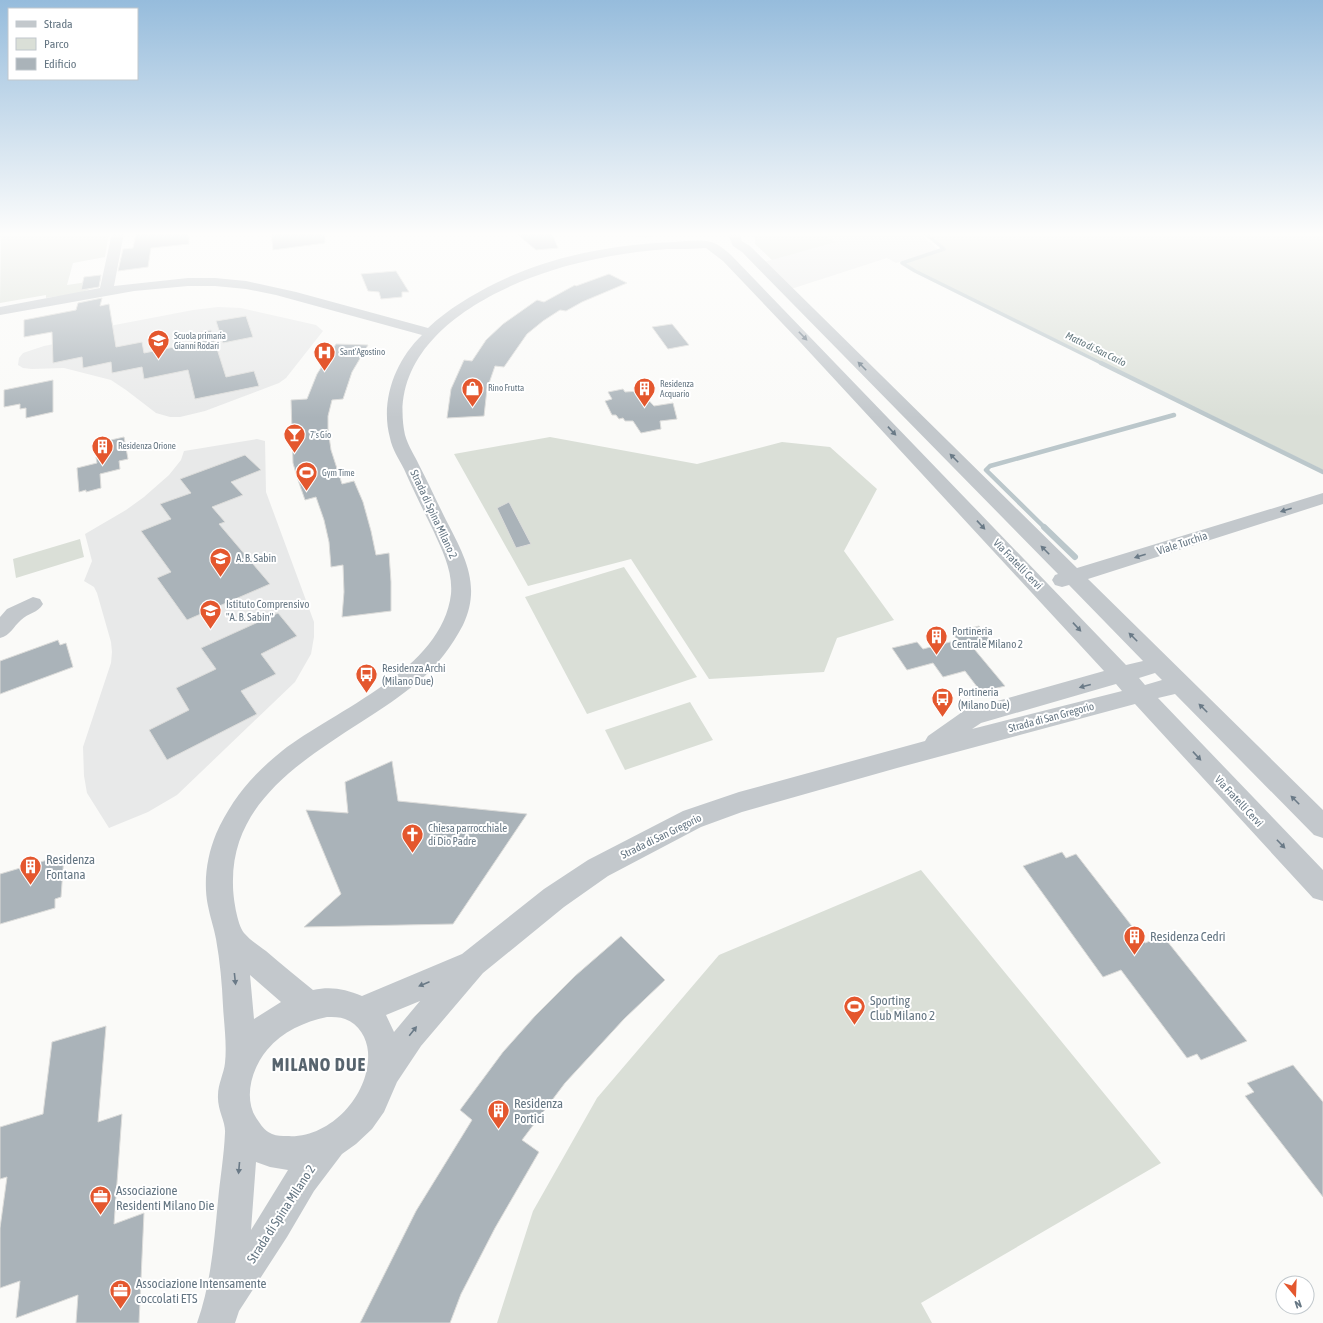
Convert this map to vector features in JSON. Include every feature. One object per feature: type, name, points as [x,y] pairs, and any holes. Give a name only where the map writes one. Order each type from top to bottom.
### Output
[{"type":"street","points":[[0,311],[91,295]]},
{"type":"street","points":[[296,295],[430,333]]},
{"type":"street","name":"Strada di Spina Milano 2","points":[[241,1064],[240,1025],[231,940],[220,897],[221,866],[225,846],[245,804],[258,787],[285,761],[385,695],[416,671],[435,653],[454,622],[459,605],[461,587],[458,565],[400,445],[395,419],[397,388],[404,369],[415,350],[430,333],[466,306],[485,295]]},
{"type":"street","name":"Via Fratelli Cervi","points":[[762,295],[1323,889]]},
{"type":"street","points":[[792,295],[1323,827]]},
{"type":"street","name":"Viale Turchia","points":[[1079,583],[1323,498]]},
{"type":"street","name":"Viale Turchia","points":[[1045,593],[1323,513]]},
{"type":"street","points":[[0,631],[14,614],[33,604]]},
{"type":"street","points":[[1122,676],[1160,664]]},
{"type":"street","name":"Strada di San Gregorio","points":[[924,752],[973,716],[1122,676]]},
{"type":"street","name":"Strada di San Gregorio","points":[[383,1074],[410,1035],[473,963],[554,898],[593,871],[692,819],[739,802],[1180,684]]},
{"type":"street","points":[[231,940],[307,1005]]},
{"type":"street","name":"Strada di San Gregorio","points":[[361,1011],[473,963]]},
{"type":"street","name":"Strada di Spina Milano 2","points":[[327,1002],[345,1004],[361,1011],[375,1025],[383,1043],[385,1058],[383,1074],[376,1094],[364,1112],[349,1129],[330,1142],[310,1150],[289,1153],[270,1150],[254,1142],[242,1129],[234,1110],[234,1087],[241,1064],[257,1038],[280,1017],[307,1005],[327,1002]]},
{"type":"street","name":"Strada di Spina Milano 2","points":[[220,1313],[233,1230],[242,1129]]},
{"type":"street","name":"Strada di Spina Milano 2","points":[[220,1313],[302,1179],[330,1142]]},
{"type":"shaded area","name":"Scuola primaria Gianni Rodari","points":[[218,307],[241,308],[316,325],[323,331],[286,378],[279,383],[205,411],[180,417],[170,417],[156,413],[111,380],[64,368],[32,369],[23,368],[18,365],[19,358],[23,353],[44,346],[74,340],[73,333],[193,310]]},
{"type":"shaded area","name":"Istituto Comprensivo \"A. B. Sabin\"","points":[[257,439],[265,441],[266,492],[314,622],[314,637],[311,654],[295,682],[177,795],[148,812],[109,828],[87,793],[84,776],[83,747],[111,663],[112,652],[111,642],[97,593],[94,587],[84,581],[92,561],[85,534],[126,510],[144,497],[169,475],[181,460],[184,451]]},
{"type":"green space","points":[[0,295],[70,295],[46,298],[46,295],[0,303]]},
{"type":"green space","points":[[965,295],[1323,295],[1323,470]]},
{"type":"green space","points":[[550,437],[697,464],[782,442],[830,447],[877,489],[844,551],[894,620],[837,638],[824,672],[709,679],[631,559],[528,586],[454,454]]},
{"type":"green space","points":[[80,539],[84,557],[16,578],[13,559]]},
{"type":"green space","points":[[624,567],[697,677],[587,714],[525,597]]},
{"type":"green space","points":[[690,702],[713,740],[625,770],[605,730]]},
{"type":"green space","name":"Sporting Club Milano 2","points":[[921,870],[1161,1163],[921,1303],[932,1323],[497,1323],[533,1211],[597,1098],[719,955]]},
{"type":"building","points":[[380,295],[402,295],[402,297],[381,299]]},
{"type":"building","points":[[557,295],[599,295],[566,311],[560,310],[543,321],[527,334],[504,367],[495,366],[487,389],[484,416],[447,418],[451,389],[464,360],[472,361],[486,340],[503,324],[537,300],[544,302]]},
{"type":"building","points":[[102,298],[100,306],[109,304],[116,347],[142,342],[144,353],[194,343],[192,334],[211,330],[226,377],[254,371],[259,386],[195,399],[188,370],[144,379],[142,367],[112,373],[111,362],[83,368],[82,357],[53,363],[52,332],[24,337],[24,320],[76,310],[78,303]]},
{"type":"building","points":[[246,316],[253,337],[223,343],[216,321]]},
{"type":"building","points":[[672,324],[689,345],[668,349],[652,327]]},
{"type":"building","points":[[336,344],[368,345],[352,372],[343,399],[332,400],[328,416],[328,429],[331,450],[342,484],[354,481],[363,502],[376,555],[389,553],[391,582],[391,611],[342,617],[344,592],[343,565],[331,567],[329,542],[324,520],[316,497],[305,500],[297,477],[293,463],[291,400],[307,399],[317,374]]},
{"type":"building","points":[[53,380],[53,412],[26,418],[26,408],[20,409],[20,404],[4,407],[4,390]]},
{"type":"building","name":"Residenza Acquario","points":[[623,389],[625,392],[640,391],[654,406],[673,403],[677,419],[660,421],[661,429],[641,433],[633,421],[625,421],[623,418],[619,419],[616,415],[612,415],[605,401],[612,399],[608,392]]},
{"type":"building","name":"Residenza Orione","points":[[124,437],[128,459],[119,461],[120,469],[100,474],[101,488],[86,492],[86,490],[79,492],[77,468],[97,463],[96,457],[99,456],[98,443]]},
{"type":"building","points":[[245,455],[261,470],[231,482],[243,495],[212,507],[225,522],[219,524],[270,584],[187,620],[157,578],[171,572],[141,531],[171,519],[160,504],[191,493],[180,479]]},
{"type":"building","points":[[509,502],[531,544],[516,548],[497,508]]},
{"type":"building","points":[[278,613],[297,636],[261,654],[276,674],[241,691],[257,714],[167,760],[149,730],[189,710],[176,688],[216,669],[201,648]]},
{"type":"building","name":"Portineria Centrale Milano 2","points":[[979,626],[994,645],[975,650],[1005,686],[981,692],[965,671],[943,677],[933,663],[907,670],[892,648],[917,642],[923,649],[958,640],[952,633]]},
{"type":"building","points":[[58,640],[60,645],[66,643],[73,667],[0,694],[0,661]]},
{"type":"building","name":"Chiesa parrocchiale di Dio Padre","points":[[392,761],[398,801],[527,814],[453,924],[304,927],[341,894],[306,810],[348,813],[345,782]]},
{"type":"building","name":"Residenza Cedri","points":[[1062,852],[1066,858],[1076,854],[1145,943],[1163,936],[1247,1041],[1201,1060],[1197,1054],[1187,1058],[1121,970],[1103,977],[1023,866]]},
{"type":"building","name":"Residenza Fontana","points":[[64,855],[61,897],[55,899],[55,908],[0,924],[0,874]]},
{"type":"building","name":"Residenza Portici","points":[[621,936],[665,980],[624,1019],[565,1083],[522,1140],[539,1152],[495,1228],[461,1294],[450,1323],[360,1323],[416,1211],[472,1120],[460,1110],[503,1052],[535,1016],[575,976]]},
{"type":"building","points":[[106,1026],[98,1122],[122,1114],[114,1224],[144,1213],[139,1323],[76,1323],[78,1295],[16,1318],[20,1281],[0,1288],[0,1228],[7,1177],[0,1179],[0,1127],[43,1114],[52,1042]]},
{"type":"building","points":[[1293,1065],[1323,1102],[1323,1197],[1245,1096],[1254,1092],[1247,1083]]},
{"type":"waterway","name":"Matto di San Carlo","points":[[963,295],[1103,364]]},
{"type":"waterway","name":"Matto di San Carlo","points":[[1101,363],[1323,472]]},
{"type":"waterway","points":[[1045,528],[986,470],[990,466],[1174,415]]},
{"type":"waterway","points":[[1044,527],[1075,557]]},
{"type":"place","name":"Scuola primaria Gianni Rodari","points":[[159,360]]},
{"type":"place","name":"Sant'Agostino","points":[[324,372]]},
{"type":"place","name":"Rino Frutta","points":[[472,408]]},
{"type":"place","name":"Residenza Acquario","points":[[645,408]]},
{"type":"place","name":"7's Gio","points":[[294,454]]},
{"type":"place","name":"Residenza Orione","points":[[102,466]]},
{"type":"place","name":"Gym Time","points":[[307,492]]},
{"type":"place","name":"A. B. Sabin","points":[[221,578]]},
{"type":"place","name":"Istituto Comprensivo \"A. B. Sabin\"","points":[[211,630]]},
{"type":"place","name":"Portineria Centrale Milano 2","points":[[936,656]]},
{"type":"place","name":"Residenza Archi (Milano Due)","points":[[367,694]]},
{"type":"place","name":"Portineria (Milano Due)","points":[[942,718]]},
{"type":"place","name":"Chiesa parrocchiale di Dio Padre","points":[[412,854]]},
{"type":"place","name":"Residenza Fontana","points":[[31,886]]},
{"type":"place","name":"Residenza Cedri","points":[[1134,956]]},
{"type":"place","name":"Sporting Club Milano 2","points":[[854,1026]]},
{"type":"place","name":"Residenza Portici","points":[[498,1130]]},
{"type":"place","name":"Associazione Residenti Milano Die","points":[[100,1216]]},
{"type":"place","name":"Associazione Intensamente coccolati ETS","points":[[121,1310]]},
{"type":"district","name":"MILANO DUE","points":[[319,1064]]}]
